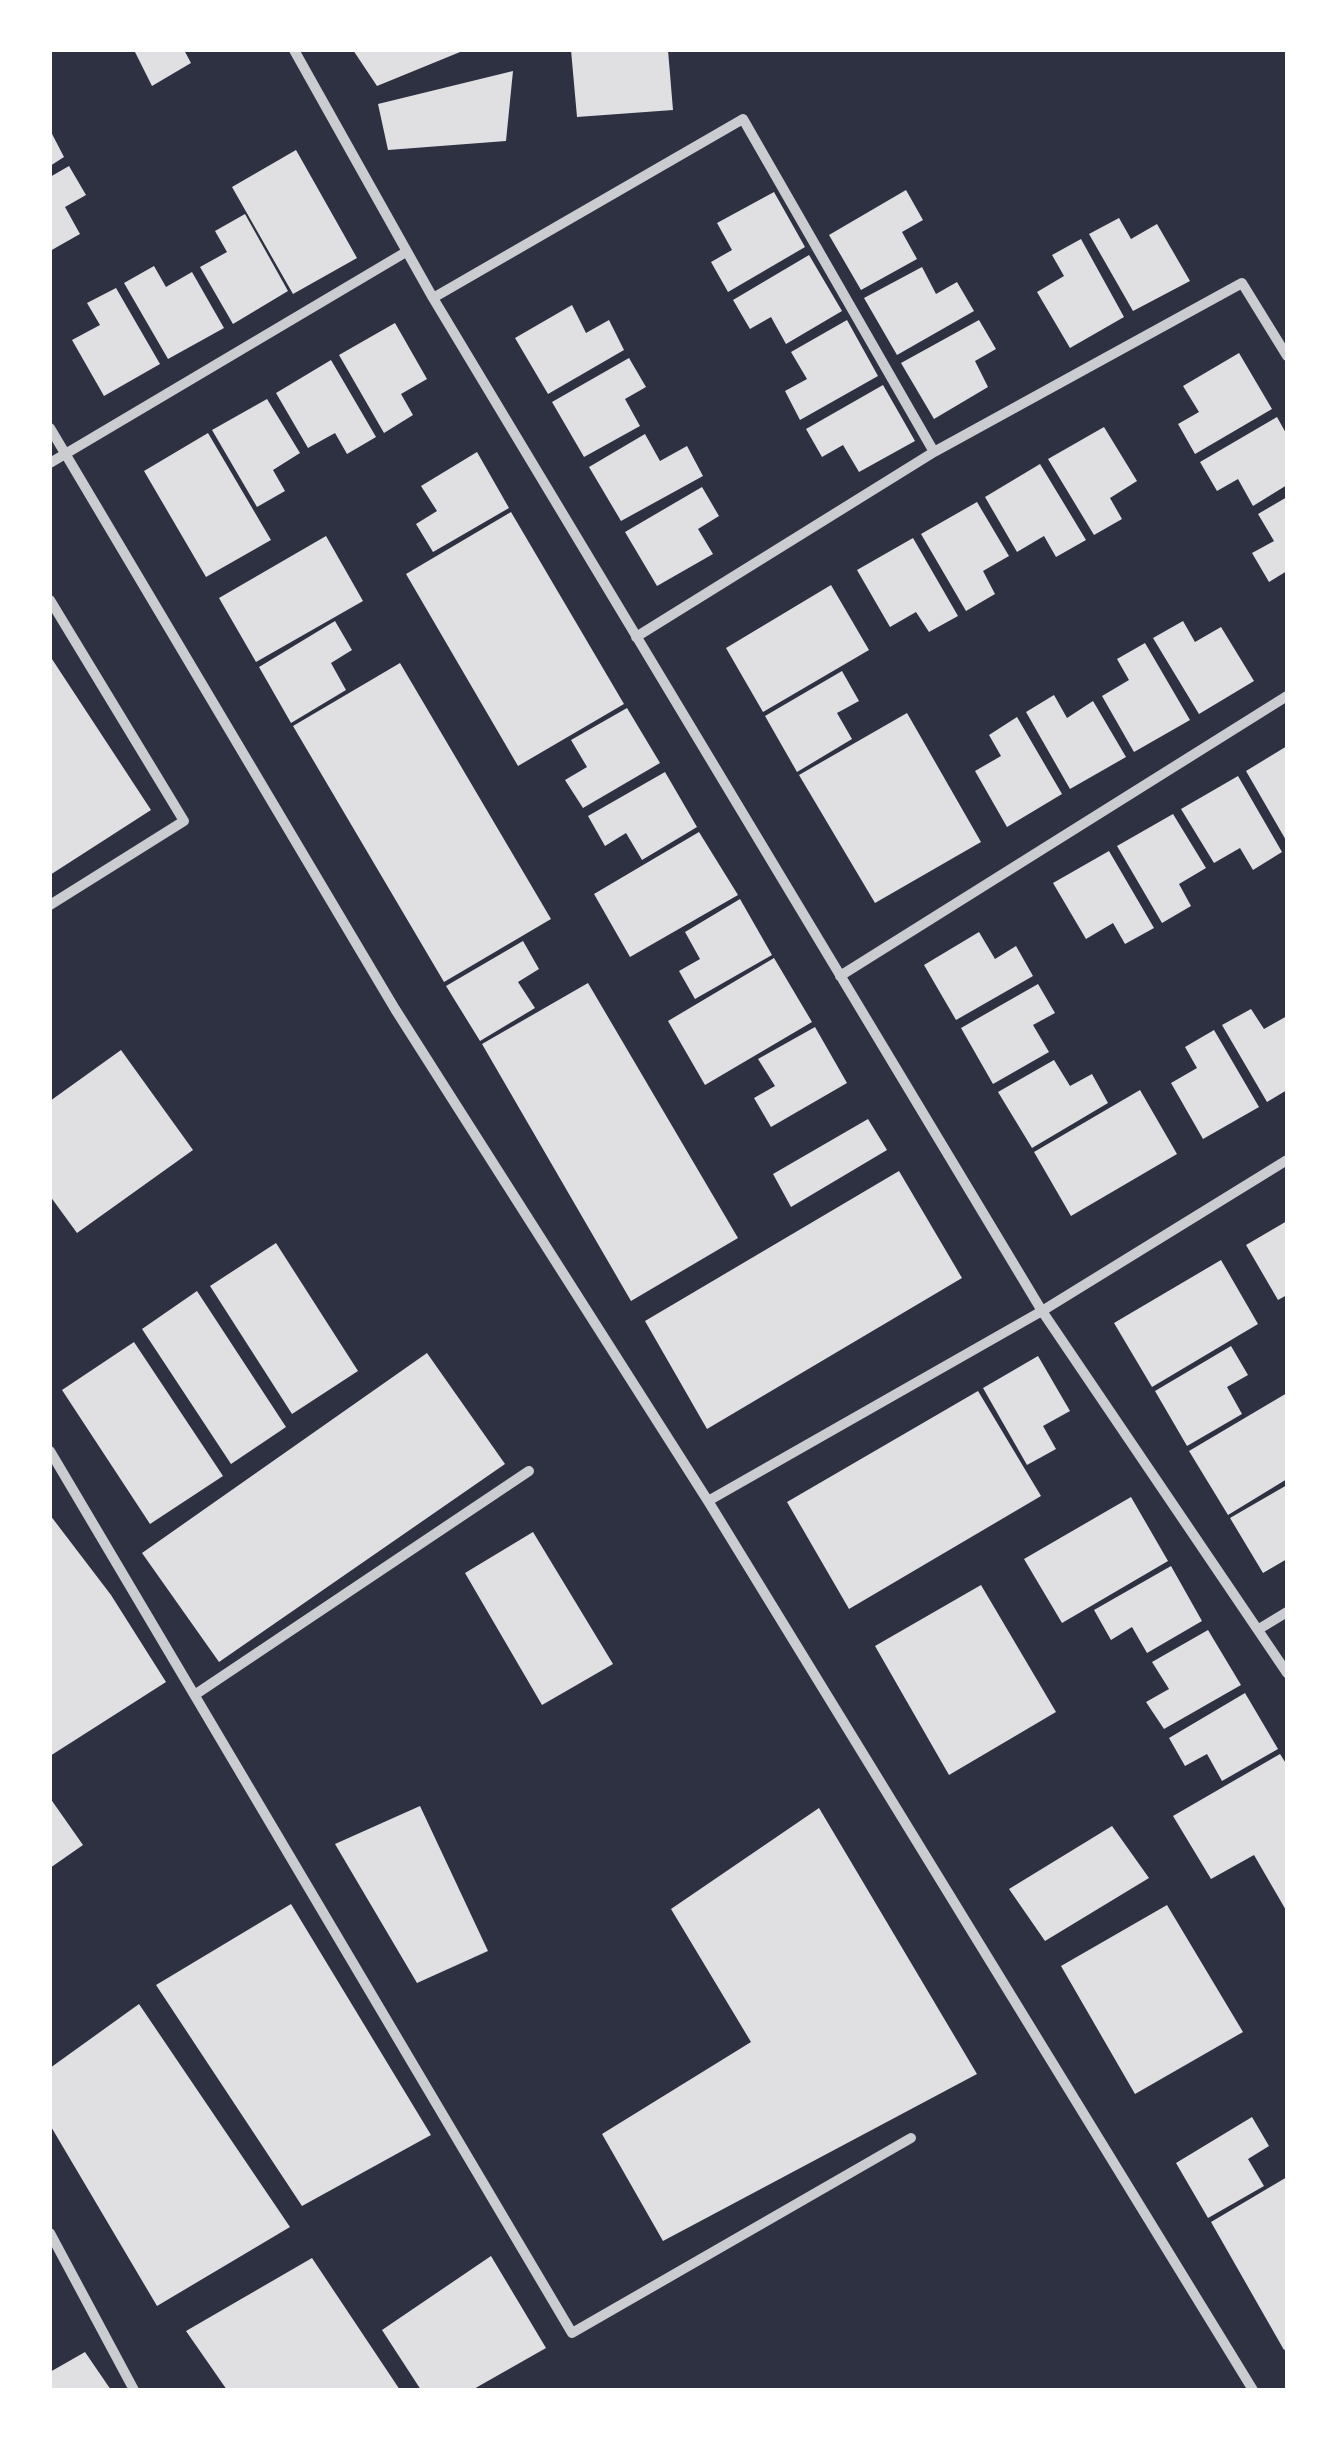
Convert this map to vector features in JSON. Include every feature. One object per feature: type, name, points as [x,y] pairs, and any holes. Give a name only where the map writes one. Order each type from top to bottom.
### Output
[{"type":"street","points":[[294,50],[432,298],[1042,1311],[1287,1674]]},
{"type":"street","points":[[432,298],[743,119],[934,452]]},
{"type":"street","points":[[50,462],[406,252]]},
{"type":"street","points":[[636,638],[934,452],[1242,283],[1287,356]]},
{"type":"street","points":[[50,428],[395,1009],[708,1502],[1253,2390]]},
{"type":"street","points":[[50,600],[184,821],[50,905]]},
{"type":"street","points":[[840,976],[1287,696]]},
{"type":"street","points":[[708,1502],[1042,1311],[1287,1160]]},
{"type":"street","points":[[50,1451],[572,2333],[912,2138]]},
{"type":"street","points":[[196,1694],[529,1470]]},
{"type":"street","points":[[1259,1629],[1287,1612]]},
{"type":"street","points":[[50,2233],[134,2390]]},
{"type":"building","points":[[134,50],[184,50],[191,63],[152,86]]},
{"type":"building","points":[[353,50],[465,50],[377,86]]},
{"type":"building","points":[[571,50],[668,50],[673,110],[577,117]]},
{"type":"building","points":[[513,71],[506,141],[388,150],[378,104]]},
{"type":"building","points":[[50,130],[64,157],[50,166]]},
{"type":"building","points":[[296,150],[357,258],[293,294],[232,187]]},
{"type":"building","points":[[69,166],[86,195],[65,207],[80,234],[50,251],[50,177]]},
{"type":"building","points":[[906,190],[923,220],[902,232],[917,259],[861,290],[829,235]]},
{"type":"building","points":[[774,192],[805,247],[728,292],[711,262],[732,250],[717,223]]},
{"type":"building","points":[[245,214],[288,291],[233,324],[200,267],[227,252],[215,231]]},
{"type":"building","points":[[1119,218],[1131,239],[1157,224],[1190,281],[1133,311],[1089,234]]},
{"type":"building","points":[[1081,239],[1124,317],[1070,348],[1037,292],[1064,276],[1052,255]]},
{"type":"building","points":[[809,255],[842,311],[786,344],[771,317],[750,329],[733,300]]},
{"type":"building","points":[[154,266],[166,287],[192,272],[224,328],[168,359],[124,283]]},
{"type":"building","points":[[922,267],[936,294],[957,282],[974,311],[897,355],[864,298]]},
{"type":"building","points":[[116,288],[160,364],[104,396],[72,340],[100,325],[87,303]]},
{"type":"building","points":[[572,305],[586,333],[609,320],[624,350],[548,394],[515,338]]},
{"type":"building","points":[[847,320],[878,376],[800,420],[785,391],[807,379],[791,352]]},
{"type":"building","points":[[979,320],[996,349],[975,361],[988,387],[934,419],[901,363]]},
{"type":"building","points":[[395,323],[427,379],[401,394],[413,415],[384,433],[339,355]]},
{"type":"building","points":[[1239,353],[1272,409],[1195,454],[1178,424],[1199,412],[1183,386]]},
{"type":"building","points":[[629,358],[646,387],[625,399],[640,426],[584,457],[552,402]]},
{"type":"building","points":[[331,360],[376,437],[347,454],[335,433],[308,448],[276,393]]},
{"type":"building","points":[[883,385],[915,441],[859,472],[843,445],[822,457],[806,429]]},
{"type":"building","points":[[267,399],[300,453],[273,470],[285,491],[257,507],[212,430]]},
{"type":"building","points":[[1277,417],[1287,435],[1287,485],[1253,506],[1238,479],[1217,491],[1200,462]]},
{"type":"building","points":[[1104,427],[1137,481],[1110,498],[1122,519],[1094,535],[1048,459]]},
{"type":"building","points":[[208,433],[271,540],[206,577],[144,471]]},
{"type":"building","points":[[645,434],[660,461],[687,446],[703,476],[621,521],[589,467]]},
{"type":"building","points":[[477,452],[509,508],[433,552],[416,524],[437,511],[421,486]]},
{"type":"building","points":[[1040,464],[1086,540],[1056,557],[1044,536],[1017,552],[985,497]]},
{"type":"building","points":[[702,487],[719,516],[698,529],[713,554],[657,586],[625,532]]},
{"type":"building","points":[[1287,497],[1287,571],[1269,582],[1252,553],[1274,541],[1258,514]]},
{"type":"building","points":[[977,502],[1009,556],[983,571],[995,594],[966,611],[921,534]]},
{"type":"building","points":[[511,512],[624,704],[518,766],[406,574]]},
{"type":"building","points":[[326,536],[363,601],[256,662],[219,598]]},
{"type":"building","points":[[913,538],[958,616],[929,632],[916,612],[890,627],[857,570]]},
{"type":"building","points":[[831,585],[869,650],[763,712],[726,648]]},
{"type":"building","points":[[335,621],[352,650],[331,663],[346,690],[291,723],[259,667]]},
{"type":"building","points":[[1183,621],[1195,642],[1221,627],[1254,681],[1199,714],[1153,638]]},
{"type":"building","points":[[1145,643],[1190,720],[1134,752],[1102,696],[1129,680],[1117,659]]},
{"type":"building","points":[[50,656],[151,810],[50,875]]},
{"type":"building","points":[[400,663],[551,919],[444,982],[293,726]]},
{"type":"building","points":[[842,671],[859,701],[837,713],[852,739],[797,772],[765,716]]},
{"type":"building","points":[[1054,695],[1067,718],[1093,701],[1126,757],[1070,789],[1026,712]]},
{"type":"building","points":[[627,708],[660,763],[583,808],[565,780],[587,767],[571,740]]},
{"type":"building","points":[[907,713],[981,842],[875,903],[799,775]]},
{"type":"building","points":[[1017,717],[1062,794],[1007,827],[975,771],[1001,756],[989,735]]},
{"type":"building","points":[[1287,746],[1287,842],[1246,771]]},
{"type":"building","points":[[665,772],[697,827],[642,860],[626,833],[605,846],[588,816]]},
{"type":"building","points":[[1238,776],[1282,852],[1253,870],[1240,848],[1214,863],[1181,809]]},
{"type":"building","points":[[1173,814],[1206,868],[1179,884],[1191,906],[1162,923],[1117,846]]},
{"type":"building","points":[[699,832],[738,895],[630,957],[594,894]]},
{"type":"building","points":[[1109,851],[1154,928],[1125,944],[1113,923],[1086,939],[1053,883]]},
{"type":"building","points":[[740,899],[772,955],[695,999],[679,971],[700,959],[685,932]]},
{"type":"building","points":[[979,932],[995,959],[1016,946],[1033,976],[956,1020],[924,965]]},
{"type":"building","points":[[523,941],[539,969],[518,982],[535,1008],[480,1041],[446,986]]},
{"type":"building","points":[[774,958],[812,1022],[705,1085],[668,1021]]},
{"type":"building","points":[[588,983],[738,1238],[631,1301],[482,1044]]},
{"type":"building","points":[[1038,984],[1055,1013],[1033,1025],[1049,1052],[993,1084],[961,1028]]},
{"type":"building","points":[[1251,1009],[1264,1029],[1287,1016],[1287,1090],[1267,1102],[1222,1025]]},
{"type":"building","points":[[815,1027],[847,1083],[771,1127],[754,1098],[775,1086],[758,1059]]},
{"type":"building","points":[[1214,1030],[1259,1107],[1203,1139],[1171,1083],[1197,1068],[1185,1047]]},
{"type":"building","points":[[121,1050],[193,1150],[77,1233],[50,1196],[50,1101]]},
{"type":"building","points":[[1054,1060],[1070,1086],[1092,1074],[1108,1103],[1032,1148],[998,1092]]},
{"type":"building","points":[[1140,1090],[1177,1154],[1071,1216],[1034,1152]]},
{"type":"building","points":[[868,1119],[887,1150],[791,1207],[773,1174]]},
{"type":"building","points":[[899,1171],[962,1278],[707,1429],[645,1321]]},
{"type":"building","points":[[1287,1221],[1287,1295],[1278,1300],[1246,1245]]},
{"type":"building","points":[[276,1243],[358,1371],[292,1414],[210,1286]]},
{"type":"building","points":[[1221,1260],[1258,1324],[1152,1387],[1114,1323]]},
{"type":"building","points":[[197,1291],[286,1427],[231,1464],[142,1329]]},
{"type":"building","points":[[134,1342],[223,1476],[150,1524],[62,1390]]},
{"type":"building","points":[[1231,1346],[1248,1375],[1227,1387],[1242,1414],[1187,1446],[1155,1391]]},
{"type":"building","points":[[427,1353],[505,1464],[219,1662],[142,1553]]},
{"type":"building","points":[[1038,1356],[1070,1411],[1043,1426],[1056,1449],[1027,1465],[983,1388]]},
{"type":"building","points":[[978,1391],[1041,1496],[849,1609],[787,1502]]},
{"type":"building","points":[[1287,1393],[1287,1479],[1228,1515],[1189,1451]]},
{"type":"building","points":[[1287,1485],[1287,1559],[1263,1573],[1230,1518]]},
{"type":"building","points":[[1131,1497],[1168,1561],[1062,1623],[1024,1559]]},
{"type":"building","points":[[50,1515],[111,1595],[166,1682],[50,1756]]},
{"type":"building","points":[[533,1532],[613,1664],[542,1705],[465,1573]]},
{"type":"building","points":[[1171,1566],[1202,1621],[1147,1653],[1132,1627],[1111,1640],[1094,1610]]},
{"type":"building","points":[[981,1585],[1056,1712],[949,1775],[875,1646]]},
{"type":"building","points":[[1208,1630],[1241,1685],[1164,1729],[1146,1702],[1169,1689],[1152,1662]]},
{"type":"building","points":[[1245,1693],[1278,1749],[1222,1781],[1207,1754],[1185,1766],[1169,1738]]},
{"type":"building","points":[[1280,1754],[1287,1765],[1287,1912],[1254,1855],[1211,1879],[1173,1816]]},
{"type":"building","points":[[50,1798],[83,1845],[50,1868]]},
{"type":"building","points":[[420,1806],[488,1951],[417,1983],[335,1844]]},
{"type":"building","points":[[819,1808],[977,2074],[663,2241],[602,2134],[751,2042],[671,1909]]},
{"type":"building","points":[[1112,1826],[1149,1878],[1045,1941],[1009,1889]]},
{"type":"building","points":[[291,1904],[431,2135],[302,2206],[156,1985]]},
{"type":"building","points":[[1167,1905],[1243,2032],[1135,2094],[1061,1966]]},
{"type":"building","points":[[139,2004],[290,2227],[157,2306],[50,2125],[50,2068]]},
{"type":"building","points":[[1252,2117],[1269,2146],[1248,2159],[1264,2186],[1208,2218],[1176,2163]]},
{"type":"building","points":[[1287,2177],[1287,2348],[1284,2350],[1211,2222]]},
{"type":"building","points":[[491,2256],[546,2348],[472,2390],[421,2390],[382,2330]]},
{"type":"building","points":[[312,2258],[400,2390],[227,2390],[186,2331]]},
{"type":"building","points":[[85,2352],[111,2390],[50,2390],[50,2372]]}]
